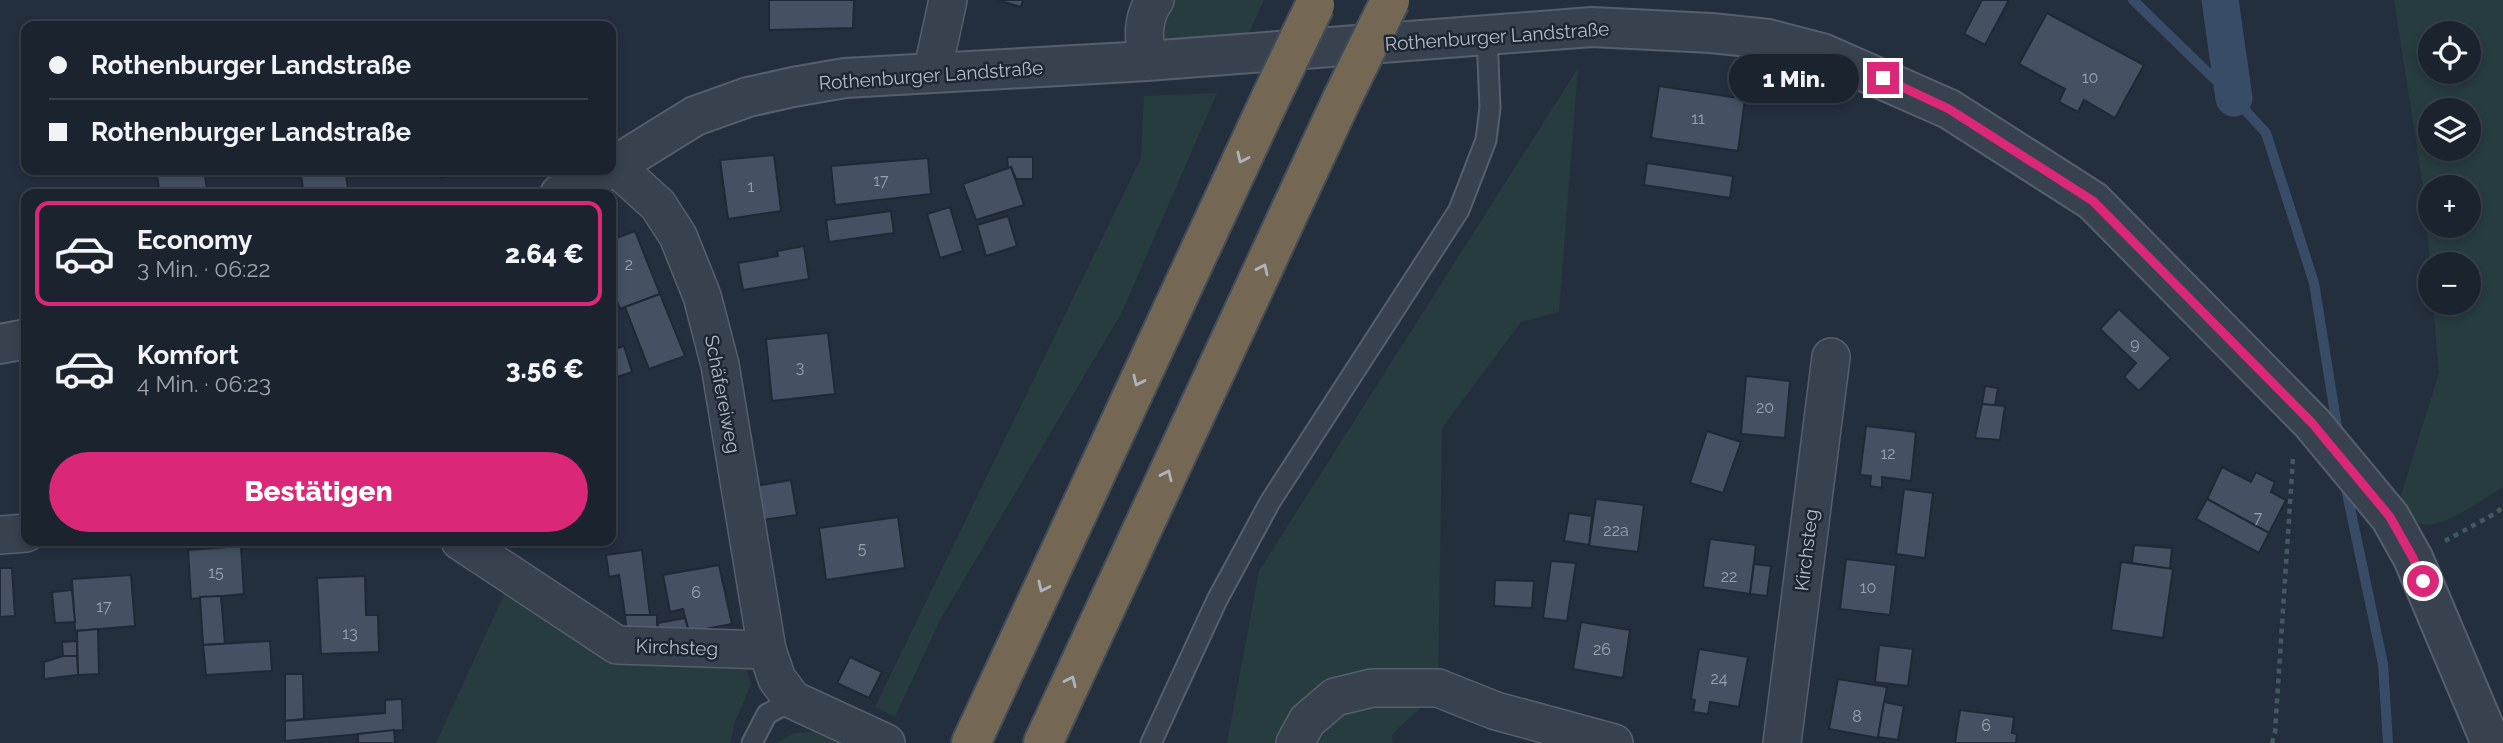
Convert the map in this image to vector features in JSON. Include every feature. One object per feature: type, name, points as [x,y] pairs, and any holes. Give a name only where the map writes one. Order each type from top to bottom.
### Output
[{"type":"highway","points":[[1043,743],[1390,0]]},
{"type":"highway","points":[[972,741],[1316,3]]},
{"type":"street","points":[[932,73],[948,0]]},
{"type":"street","points":[[1147,61],[1143,29],[1150,6],[1155,0]]},
{"type":"street","name":"Rothenburger Landstraße","points":[[616,165],[695,116],[748,97],[845,78],[1147,61],[1592,27],[1768,38],[1822,53],[1949,109],[2093,201],[2304,415],[2390,517],[2413,558]]},
{"type":"street","name":"Schäfereiweg","points":[[616,172],[658,205],[678,236],[702,296],[720,365],[766,650]]},
{"type":"street","name":"Rothenburger Landstraße","points":[[570,189],[597,175]]},
{"type":"street","points":[[0,344],[21,340]]},
{"type":"street","name":"Kirchsteg","points":[[1782,743],[1831,357]]},
{"type":"street","points":[[0,535],[21,533]]},
{"type":"street","name":"Kirchsteg","points":[[467,546],[617,646],[766,650]]},
{"type":"street","points":[[2413,558],[2491,743]]},
{"type":"street","points":[[766,650],[777,679],[793,700],[886,743]]},
{"type":"street","points":[[1295,743],[1307,721],[1335,696],[1372,688],[1438,688],[1496,711],[1614,743]]},
{"type":"lane","points":[[1151,743],[1217,600],[1270,502],[1459,210],[1486,140],[1490,108],[1488,36]]},
{"type":"lane","points":[[752,743],[766,714],[793,700]]},
{"type":"path","points":[[2272,743],[2304,415]]},
{"type":"path","points":[[2413,558],[2503,507]]},
{"type":"green space","points":[[1172,0],[1264,0],[1246,39],[1160,45],[1154,25]]},
{"type":"green space","points":[[2394,0],[2503,0],[2503,487],[2461,513],[2425,525],[2414,520],[2399,501],[2439,373],[2434,315],[2481,315],[2481,252],[2429,252],[2428,238],[2481,238],[2481,175],[2421,175],[2419,161],[2481,161],[2481,98],[2418,98],[2418,155]]},
{"type":"green space","points":[[1578,68],[1559,312],[1521,322],[1442,428],[1438,692],[1392,734],[1393,743],[1227,743],[1259,571]]},
{"type":"green space","points":[[1217,93],[1122,312],[939,622],[895,717],[875,707],[1141,158],[1144,96]]},
{"type":"green space","points":[[513,575],[617,645],[745,664],[751,684],[735,722],[730,743],[436,743]]},
{"type":"green space","points":[[823,731],[845,743],[777,743],[794,733]]},
{"type":"building","points":[[769,0],[854,0],[853,28],[769,30]]},
{"type":"building","points":[[997,0],[1023,0],[1021,7]]},
{"type":"building","points":[[1982,0],[2009,0],[1985,45],[1964,34]]},
{"type":"building","points":[[2047,13],[2144,65],[2115,118],[2084,100],[2078,112],[2059,102],[2065,89],[2019,64]]},
{"type":"building","points":[[1659,86],[1745,99],[1738,151],[1651,138]]},
{"type":"building","points":[[774,155],[781,211],[728,219],[720,160]]},
{"type":"building","points":[[1007,157],[1033,157],[1033,179],[1016,179],[1011,167],[1008,169]]},
{"type":"building","points":[[928,158],[931,194],[835,205],[831,166]]},
{"type":"building","points":[[1647,163],[1733,176],[1730,198],[1644,185]]},
{"type":"building","points":[[1011,167],[1024,205],[976,220],[963,184]]},
{"type":"building","points":[[157,175],[205,175],[207,189],[159,189]]},
{"type":"building","points":[[301,175],[346,175],[348,189],[303,189]]},
{"type":"building","points":[[950,207],[963,251],[940,258],[927,214]]},
{"type":"building","points":[[891,211],[894,233],[829,242],[826,220]]},
{"type":"building","points":[[1008,216],[1017,246],[986,256],[977,225]]},
{"type":"building","points":[[635,231],[660,294],[620,309],[616,299],[616,238]]},
{"type":"building","points":[[804,246],[809,279],[743,290],[738,263],[778,256],[777,251]]},
{"type":"building","points":[[660,294],[685,356],[649,369],[625,307]]},
{"type":"building","points":[[2119,309],[2171,358],[2139,391],[2124,377],[2136,363],[2100,329]]},
{"type":"building","points":[[828,333],[835,394],[772,401],[766,339]]},
{"type":"building","points":[[624,346],[632,372],[616,377],[616,348]]},
{"type":"building","points":[[1746,376],[1790,381],[1785,438],[1741,434]]},
{"type":"building","points":[[1985,386],[1998,388],[1995,406],[1982,404]]},
{"type":"building","points":[[1982,404],[2005,406],[2000,440],[1975,438]]},
{"type":"building","points":[[1866,426],[1916,432],[1911,481],[1882,477],[1882,488],[1870,486],[1871,476],[1860,475]]},
{"type":"building","points":[[1707,431],[1741,442],[1723,493],[1690,483]]},
{"type":"building","points":[[2222,467],[2251,482],[2256,472],[2275,482],[2271,492],[2286,500],[2269,533],[2207,499]]},
{"type":"building","points":[[791,480],[797,515],[762,520],[756,486]]},
{"type":"building","points":[[1904,489],[1933,493],[1925,558],[1896,554]]},
{"type":"building","points":[[1596,499],[1644,505],[1638,552],[1589,546]]},
{"type":"building","points":[[2207,499],[2269,533],[2259,553],[2196,519]]},
{"type":"building","points":[[1569,513],[1592,516],[1589,545],[1564,541]]},
{"type":"building","points":[[898,517],[905,568],[826,580],[819,528]]},
{"type":"building","points":[[1710,539],[1756,545],[1750,594],[1703,587]]},
{"type":"building","points":[[2134,545],[2172,548],[2170,569],[2132,563]]},
{"type":"building","points":[[241,546],[244,594],[191,599],[188,550]]},
{"type":"building","points":[[642,550],[650,615],[625,615],[619,575],[609,577],[606,555]]},
{"type":"building","points":[[1846,559],[1896,565],[1890,615],[1840,609]]},
{"type":"building","points":[[1551,561],[1576,563],[1567,621],[1543,618]]},
{"type":"building","points":[[2121,562],[2173,569],[2163,638],[2111,630]]},
{"type":"building","points":[[1754,564],[1771,566],[1767,596],[1750,594]]},
{"type":"building","points":[[719,565],[732,624],[689,632],[683,609],[670,612],[663,575]]},
{"type":"building","points":[[0,568],[12,568],[15,616],[0,617]]},
{"type":"building","points":[[131,575],[135,626],[75,631],[72,579]]},
{"type":"building","points":[[365,576],[366,615],[378,615],[379,652],[321,654],[317,578]]},
{"type":"building","points":[[1495,580],[1534,581],[1532,608],[1494,606]]},
{"type":"building","points":[[72,590],[75,622],[55,623],[52,592]]},
{"type":"building","points":[[221,596],[225,644],[203,645],[200,597]]},
{"type":"building","points":[[625,615],[657,615],[657,635],[627,635]]},
{"type":"building","points":[[685,618],[689,632],[657,635],[658,623]]},
{"type":"building","points":[[1581,622],[1630,630],[1623,678],[1573,669]]},
{"type":"building","points":[[98,629],[99,674],[78,675],[77,631]]},
{"type":"building","points":[[77,641],[77,656],[63,656],[62,642]]},
{"type":"building","points":[[270,641],[272,671],[206,675],[203,645]]},
{"type":"building","points":[[1879,645],[1913,649],[1908,686],[1875,682]]},
{"type":"building","points":[[1699,649],[1748,657],[1739,707],[1710,702],[1708,714],[1693,712],[1695,700],[1691,699]]},
{"type":"building","points":[[63,656],[77,656],[78,675],[44,679],[44,662]]},
{"type":"building","points":[[850,657],[882,672],[869,698],[837,683]]},
{"type":"building","points":[[285,674],[303,674],[304,719],[285,721]]},
{"type":"building","points":[[1838,679],[1887,687],[1878,738],[1829,729]]},
{"type":"building","points":[[402,699],[403,730],[285,741],[285,721],[385,713],[385,700]]},
{"type":"building","points":[[1884,702],[1904,706],[1898,740],[1878,737]]},
{"type":"building","points":[[1960,710],[2014,717],[2012,733],[2017,734],[2016,743],[1955,743]]},
{"type":"building","points":[[394,730],[395,743],[358,743],[358,734]]},
{"type":"waterway","points":[[2133,0],[2234,98],[2266,133],[2314,283],[2338,433]]},
{"type":"waterway","points":[[2220,0],[2234,98]]},
{"type":"waterway","points":[[2345,484],[2383,664],[2388,743]]},
{"type":"route","points":[[1883,78],[1949,109],[2093,201],[2312,423],[2390,517],[2423,581]]}]
